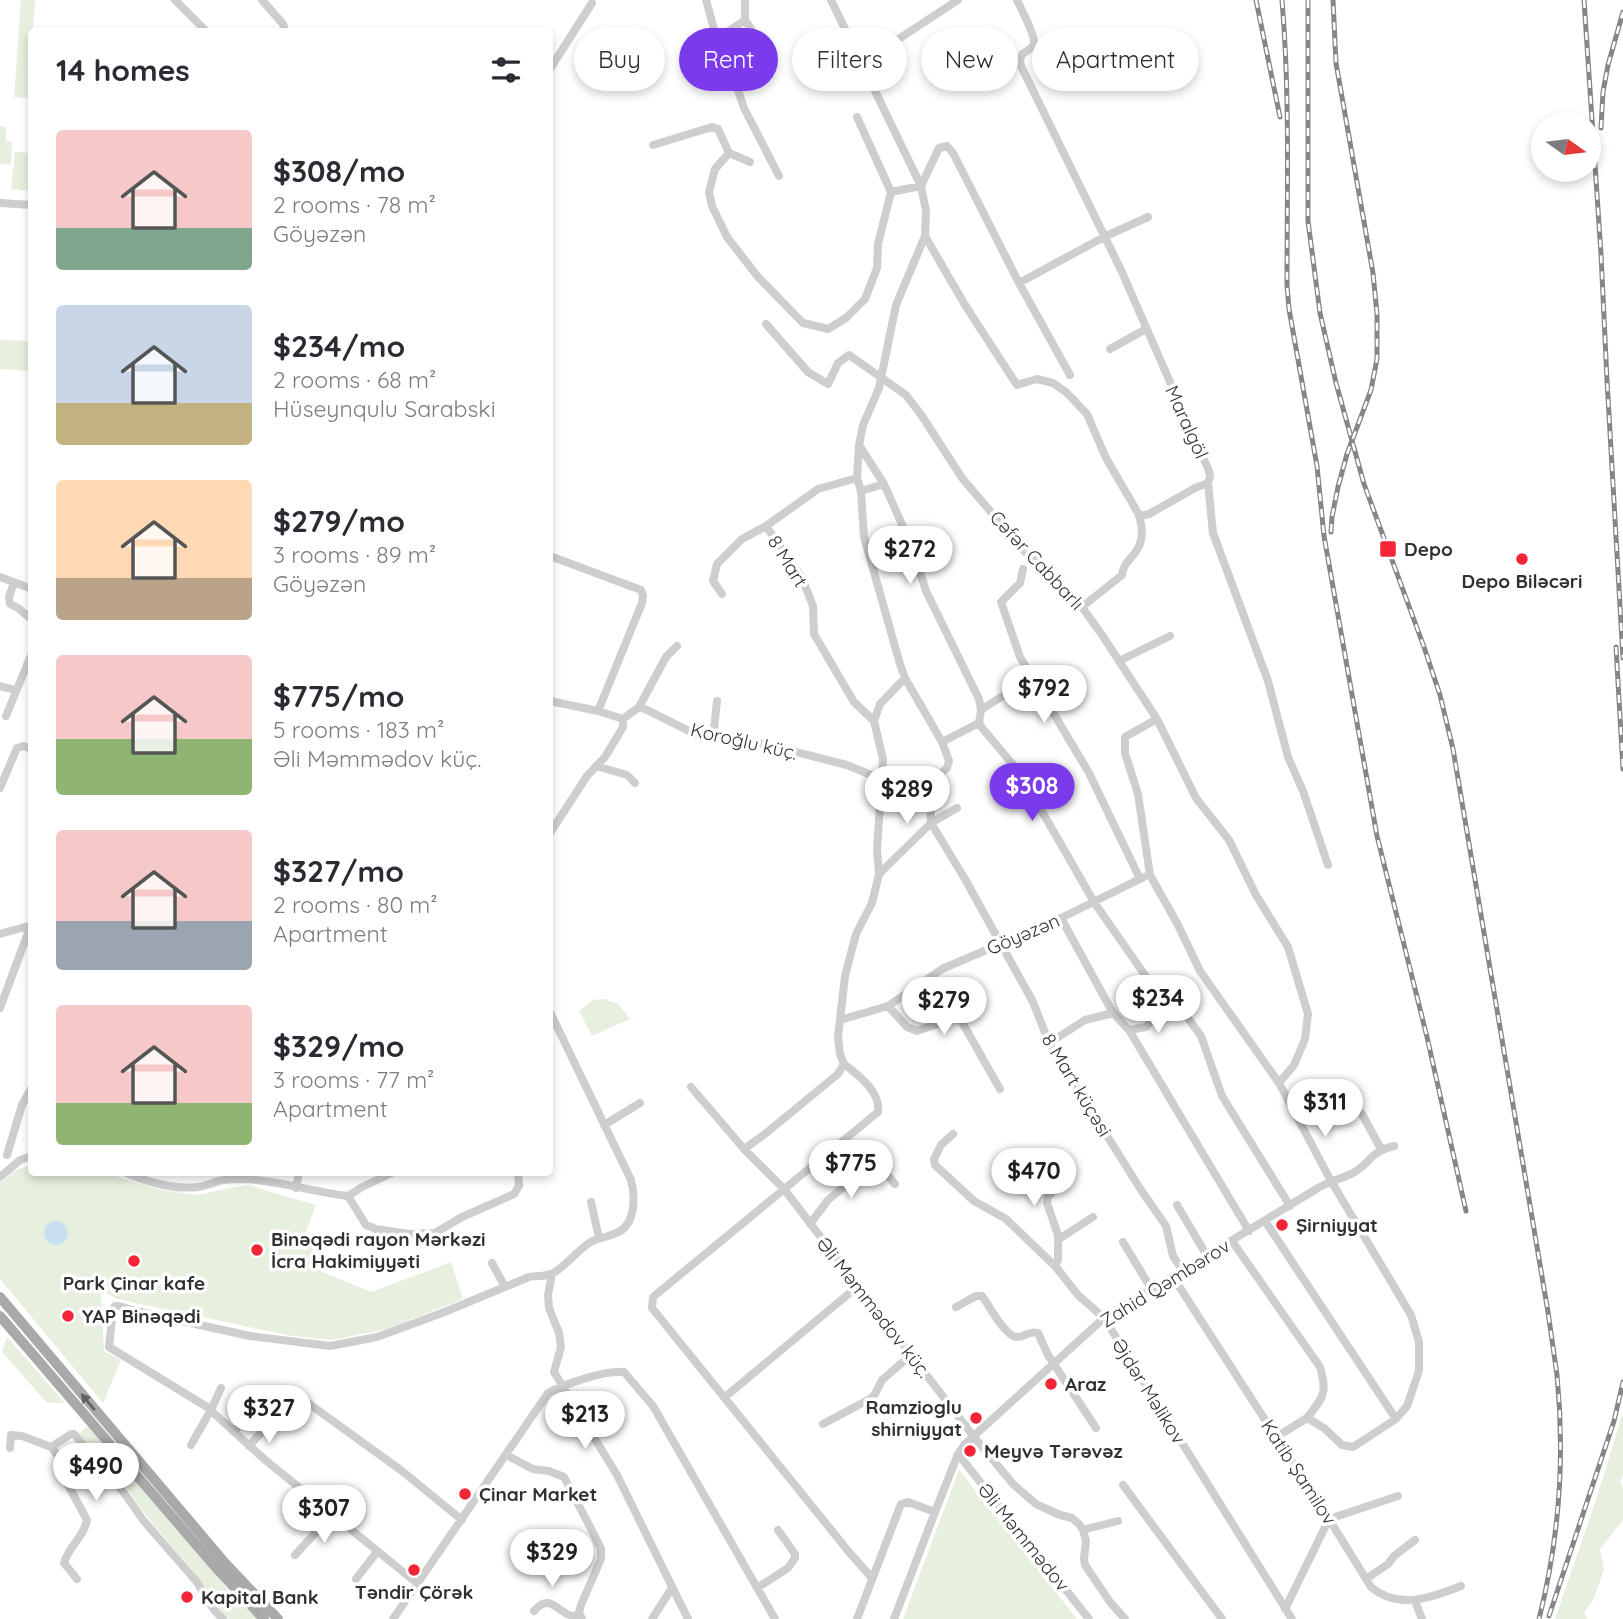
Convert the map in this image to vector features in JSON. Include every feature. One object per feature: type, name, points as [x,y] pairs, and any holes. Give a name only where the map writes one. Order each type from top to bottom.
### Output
[{"type":"main road","points":[[0,1297],[225,1563],[278,1619]]},
{"type":"main road","points":[[0,1316],[234,1589],[264,1619]]},
{"type":"street","points":[[175,0],[203,28]]},
{"type":"street","points":[[262,0],[284,24],[284,28]]},
{"type":"street","points":[[706,0],[714,28]]},
{"type":"street","points":[[746,0],[745,20],[750,28]]},
{"type":"street","points":[[831,0],[845,28]]},
{"type":"street","points":[[907,33],[958,0]]},
{"type":"street","name":"Maralgöl","points":[[1017,0],[1034,42],[1032,47],[1022,54],[1021,66],[1106,236],[1209,471],[1213,533],[1268,681],[1288,757],[1303,791],[1328,865]]},
{"type":"street","points":[[553,64],[593,1]]},
{"type":"street","points":[[733,28],[745,20]]},
{"type":"street","points":[[738,91],[779,176]]},
{"type":"street","points":[[875,91],[921,186],[926,211],[925,236],[896,305],[879,388],[863,425],[857,478],[861,491],[864,537],[905,678],[942,742],[949,761],[947,768],[937,776],[930,791],[931,823]]},
{"type":"street","points":[[729,153],[715,169],[709,192],[712,206],[727,237],[758,277],[803,323],[828,329],[846,318],[865,299],[877,268],[878,244],[891,192],[856,117]]},
{"type":"street","points":[[653,145],[712,127],[718,129],[729,153],[750,162]]},
{"type":"street","points":[[921,186],[939,148],[947,146],[1070,375]]},
{"type":"street","points":[[891,192],[921,186]]},
{"type":"street","points":[[0,203],[28,205]]},
{"type":"street","points":[[1019,283],[1106,236],[1148,217]]},
{"type":"street","points":[[925,236],[965,305],[1017,385],[1037,379],[1053,383],[1066,392],[1087,414],[1106,458],[1138,513],[1143,527],[1139,546],[1123,567],[1122,575],[1082,607]]},
{"type":"street","name":"Cəfər Cabbarlı","points":[[766,324],[808,372],[828,384],[838,363],[849,355],[906,395],[962,478],[1025,552],[1049,572],[1082,607],[1119,661],[1157,719],[1196,798],[1229,840],[1256,895],[1288,947],[1308,1014],[1306,1039],[1294,1065],[1279,1083]]},
{"type":"street","points":[[1110,349],[1146,329]]},
{"type":"street","points":[[859,445],[884,484],[912,547],[926,591],[979,699],[979,723],[1020,773],[1094,902],[1165,1004]]},
{"type":"street","name":"8 Mart","points":[[857,478],[818,489],[766,526],[802,578],[813,606],[814,634],[854,702],[874,721]]},
{"type":"street","points":[[1138,513],[1141,516],[1149,514],[1208,483]]},
{"type":"street","points":[[861,491],[884,484]]},
{"type":"street","points":[[722,594],[713,581],[717,564],[742,539],[766,526]]},
{"type":"street","points":[[553,557],[640,590],[643,596],[598,711]]},
{"type":"street","points":[[1023,569],[1020,583],[1001,602],[1020,657],[1089,773],[1140,879]]},
{"type":"street","points":[[0,577],[28,587]]},
{"type":"street","points":[[14,582],[9,597],[10,604],[28,616]]},
{"type":"street","points":[[1119,661],[1170,636]]},
{"type":"street","points":[[623,719],[639,707],[666,657],[677,646]]},
{"type":"street","points":[[6,716],[28,662]]},
{"type":"street","points":[[981,710],[1032,677]]},
{"type":"street","points":[[872,1578],[652,1308],[653,1297],[878,1112],[876,1095],[844,1064],[838,1037],[848,966],[856,934],[872,903],[878,874],[883,759],[874,721],[880,704],[905,678]]},
{"type":"street","points":[[0,686],[15,690]]},
{"type":"street","points":[[713,738],[718,701]]},
{"type":"street","points":[[553,702],[623,719]]},
{"type":"street","name":"Koroğlu küç.","points":[[639,707],[695,734],[764,744],[847,765],[881,779]]},
{"type":"street","points":[[553,828],[587,776],[605,757],[623,727],[623,719]]},
{"type":"street","points":[[1157,719],[1125,737],[1125,753],[1138,794],[1150,875],[1200,971],[1279,1083],[1331,1181],[1411,1315],[1419,1342],[1419,1371],[1407,1406],[1396,1419],[1353,1447],[1342,1445],[1324,1428],[1307,1418]]},
{"type":"street","points":[[942,742],[979,723]]},
{"type":"street","points":[[0,788],[4,763],[17,748],[28,748]]},
{"type":"street","points":[[596,766],[627,775],[635,783]]},
{"type":"street","points":[[878,874],[931,823],[957,808]]},
{"type":"street","name":"8 Mart küçəsi","points":[[931,823],[1033,1002],[1049,1043],[1166,1226],[1172,1256],[1183,1271]]},
{"type":"street","name":"Göyəzən","points":[[840,1020],[888,1006],[942,969],[1061,918],[1150,875]]},
{"type":"street","points":[[1061,918],[1113,1013],[1129,1030],[1249,1231]]},
{"type":"street","points":[[0,934],[28,925]]},
{"type":"street","points":[[0,1008],[28,932]]},
{"type":"street","points":[[1129,1030],[1146,1027],[1165,1004],[1176,1002],[1201,1036],[1222,1096],[1290,1206]]},
{"type":"street","points":[[888,1006],[907,1027],[917,1031],[957,1017],[962,1021],[1000,1088]]},
{"type":"street","points":[[1049,1043],[1085,1020],[1113,1013]]},
{"type":"street","points":[[553,1018],[631,1180],[634,1192],[633,1209],[627,1225],[621,1231],[591,1241],[552,1274],[548,1308],[559,1333],[561,1347],[554,1372],[617,1475],[688,1619]]},
{"type":"street","points":[[744,1149],[838,1074],[844,1064]]},
{"type":"street","name":"Əli Məmmədov küç.","points":[[691,1087],[744,1149],[784,1189],[1013,1484],[1026,1497],[1048,1511],[1072,1518],[1083,1530]]},
{"type":"street","points":[[12,1166],[4,1152],[28,1094]]},
{"type":"street","points":[[604,1125],[640,1103]]},
{"type":"street","points":[[1362,1114],[1381,1149],[1394,1146]]},
{"type":"street","name":"Əjdər Məlikov","points":[[953,1134],[941,1145],[934,1159],[935,1165],[974,1201],[1006,1219],[1055,1266],[1078,1295],[1104,1318],[1292,1619]]},
{"type":"street","name":"Zahid Qəmbərov","points":[[894,1619],[934,1512],[958,1454],[965,1444],[1104,1318],[1331,1181],[1357,1170],[1381,1149]]},
{"type":"street","points":[[0,1177],[28,1157]]},
{"type":"street","points":[[810,1224],[828,1200],[872,1165],[878,1166],[895,1184]]},
{"type":"street","points":[[1055,1266],[1059,1239],[1047,1203],[1048,1198],[1068,1174]]},
{"type":"street","points":[[133,1176],[183,1188],[201,1187],[223,1176],[348,1196],[385,1176]]},
{"type":"street","points":[[296,1188],[298,1176]]},
{"type":"street","points":[[348,1196],[366,1225],[409,1234],[435,1233],[462,1217],[514,1194],[519,1186],[518,1176]]},
{"type":"street","points":[[591,1202],[599,1238]]},
{"type":"street","points":[[1177,1205],[1207,1256]]},
{"type":"street","points":[[1059,1239],[1093,1217]]},
{"type":"street","points":[[1265,1221],[1396,1419]]},
{"type":"street","points":[[1232,1241],[1320,1367],[1324,1381],[1323,1397],[1307,1418],[1276,1437]]},
{"type":"street","points":[[1123,1242],[1152,1290]]},
{"type":"street","points":[[492,1263],[505,1287]]},
{"type":"street","points":[[418,1584],[249,1446],[211,1410],[109,1347],[113,1309],[118,1306],[250,1336],[330,1346],[377,1337],[536,1275],[552,1274]]},
{"type":"street","name":"Katib Şamilov","points":[[1173,1277],[1370,1587],[1379,1594],[1415,1601],[1461,1586]]},
{"type":"street","points":[[725,1397],[858,1286]]},
{"type":"street","points":[[956,1307],[976,1296],[982,1296],[1012,1335],[1018,1337],[1032,1331],[1038,1333],[1048,1355],[1096,1428]]},
{"type":"street","points":[[823,1424],[870,1399],[882,1380],[911,1355]]},
{"type":"street","points":[[393,1619],[548,1393],[614,1371],[624,1372],[653,1406],[775,1619]]},
{"type":"street","points":[[191,1445],[221,1388]]},
{"type":"street","points":[[234,1432],[260,1399]]},
{"type":"street","points":[[249,1446],[288,1402],[298,1400],[307,1403],[402,1471],[462,1520]]},
{"type":"street","points":[[51,1447],[74,1434],[223,1619]]},
{"type":"street","points":[[10,1448],[11,1435],[22,1436],[51,1447],[61,1460],[66,1483],[88,1520],[82,1535],[65,1557],[64,1563],[77,1578]]},
{"type":"street","name":"Əli Məmmədov","points":[[958,1454],[1089,1619]]},
{"type":"street","points":[[506,1455],[533,1469],[564,1477],[601,1548],[601,1559],[580,1605],[581,1618]]},
{"type":"street","points":[[1123,1485],[1222,1619]]},
{"type":"street","points":[[1285,1609],[1329,1519],[1398,1496]]},
{"type":"street","points":[[857,1619],[901,1504],[908,1502],[934,1512]]},
{"type":"street","points":[[295,1555],[332,1515]]},
{"type":"street","points":[[1118,1521],[1083,1530],[1086,1541],[1084,1558],[1085,1565],[1125,1619]]},
{"type":"street","points":[[757,1588],[788,1568],[795,1558],[778,1530]]},
{"type":"street","points":[[1366,1579],[1415,1540]]},
{"type":"street","points":[[356,1579],[377,1552]]},
{"type":"street","points":[[652,1619],[672,1588]]},
{"type":"street","points":[[1415,1601],[1422,1619]]},
{"type":"street","points":[[534,1611],[541,1604],[551,1603],[567,1614],[581,1618]]},
{"type":"green space","points":[[21,0],[35,0],[33,28],[28,28],[28,98],[14,97]]},
{"type":"green space","points":[[0,126],[6,127],[6,141],[12,142],[11,165],[0,164]]},
{"type":"green space","points":[[15,152],[28,153],[28,191],[11,189]]},
{"type":"green space","points":[[0,340],[28,341],[28,371],[0,369]]},
{"type":"green space","points":[[605,999],[618,1004],[630,1019],[592,1036],[579,1011],[593,1000]]},
{"type":"green space","points":[[28,1166],[28,1176],[115,1176],[161,1190],[196,1195],[247,1185],[316,1205],[306,1232],[317,1236],[310,1256],[313,1268],[371,1292],[451,1262],[463,1299],[387,1329],[332,1340],[292,1336],[117,1299],[101,1290],[104,1351],[121,1360],[103,1403],[0,1279],[0,1183],[14,1171]]},
{"type":"green space","points":[[7,1337],[65,1403],[47,1403],[2,1352]]},
{"type":"green space","points":[[1623,1412],[1623,1476],[1620,1481],[1623,1488],[1623,1520],[1600,1549],[1604,1570],[1594,1598],[1584,1613],[1588,1619],[1555,1619],[1598,1494]]},
{"type":"green space","points":[[88,1426],[229,1591],[258,1619],[229,1619],[222,1613],[127,1487],[79,1434]]},
{"type":"green space","points":[[959,1470],[1077,1619],[903,1619]]},
{"type":"water","points":[[51,1221],[61,1221],[68,1228],[68,1238],[61,1245],[51,1245],[44,1238],[44,1228]]},
{"type":"railway","points":[[1256,0],[1280,117]]},
{"type":"railway","points":[[1282,0],[1287,107],[1289,309],[1317,466],[1324,536],[1377,836],[1427,1037],[1466,1211]]},
{"type":"railway","points":[[1308,0],[1308,221],[1320,313],[1364,484],[1424,647],[1440,695],[1453,749],[1557,1375],[1560,1467],[1556,1528],[1539,1619]]},
{"type":"railway","points":[[1331,532],[1338,487],[1347,454],[1371,390],[1377,359],[1373,273],[1336,63],[1333,0]]},
{"type":"railway","points":[[1584,0],[1623,658]]},
{"type":"railway","points":[[1601,128],[1608,65],[1623,12]]},
{"type":"railway","points":[[1616,647],[1623,769]]},
{"type":"railway","points":[[1549,1616],[1614,1421],[1623,1382]]},
{"type":"place","name":"Depo","points":[[1388,549]]},
{"type":"place","name":"Depo Biləcəri","points":[[1522,559]]},
{"type":"place","name":"Şirniyyat","points":[[1282,1225]]},
{"type":"place","name":"Binəqədi rayon Mərkəzi İcra Hakimiyyəti","points":[[257,1250]]},
{"type":"place","name":"Park Çinar kafe","points":[[134,1261]]},
{"type":"place","name":"YAP Binəqədi","points":[[68,1316]]},
{"type":"place","name":"Araz","points":[[1051,1384]]},
{"type":"place","name":"Ramzioglu shirniyyat","points":[[976,1418]]},
{"type":"place","name":"Meyvə Tərəvəz","points":[[970,1451]]},
{"type":"place","name":"Çinar Market","points":[[465,1494]]},
{"type":"place","name":"Təndir Çörək","points":[[414,1570]]},
{"type":"place","name":"Kapital Bank","points":[[187,1597]]}]
